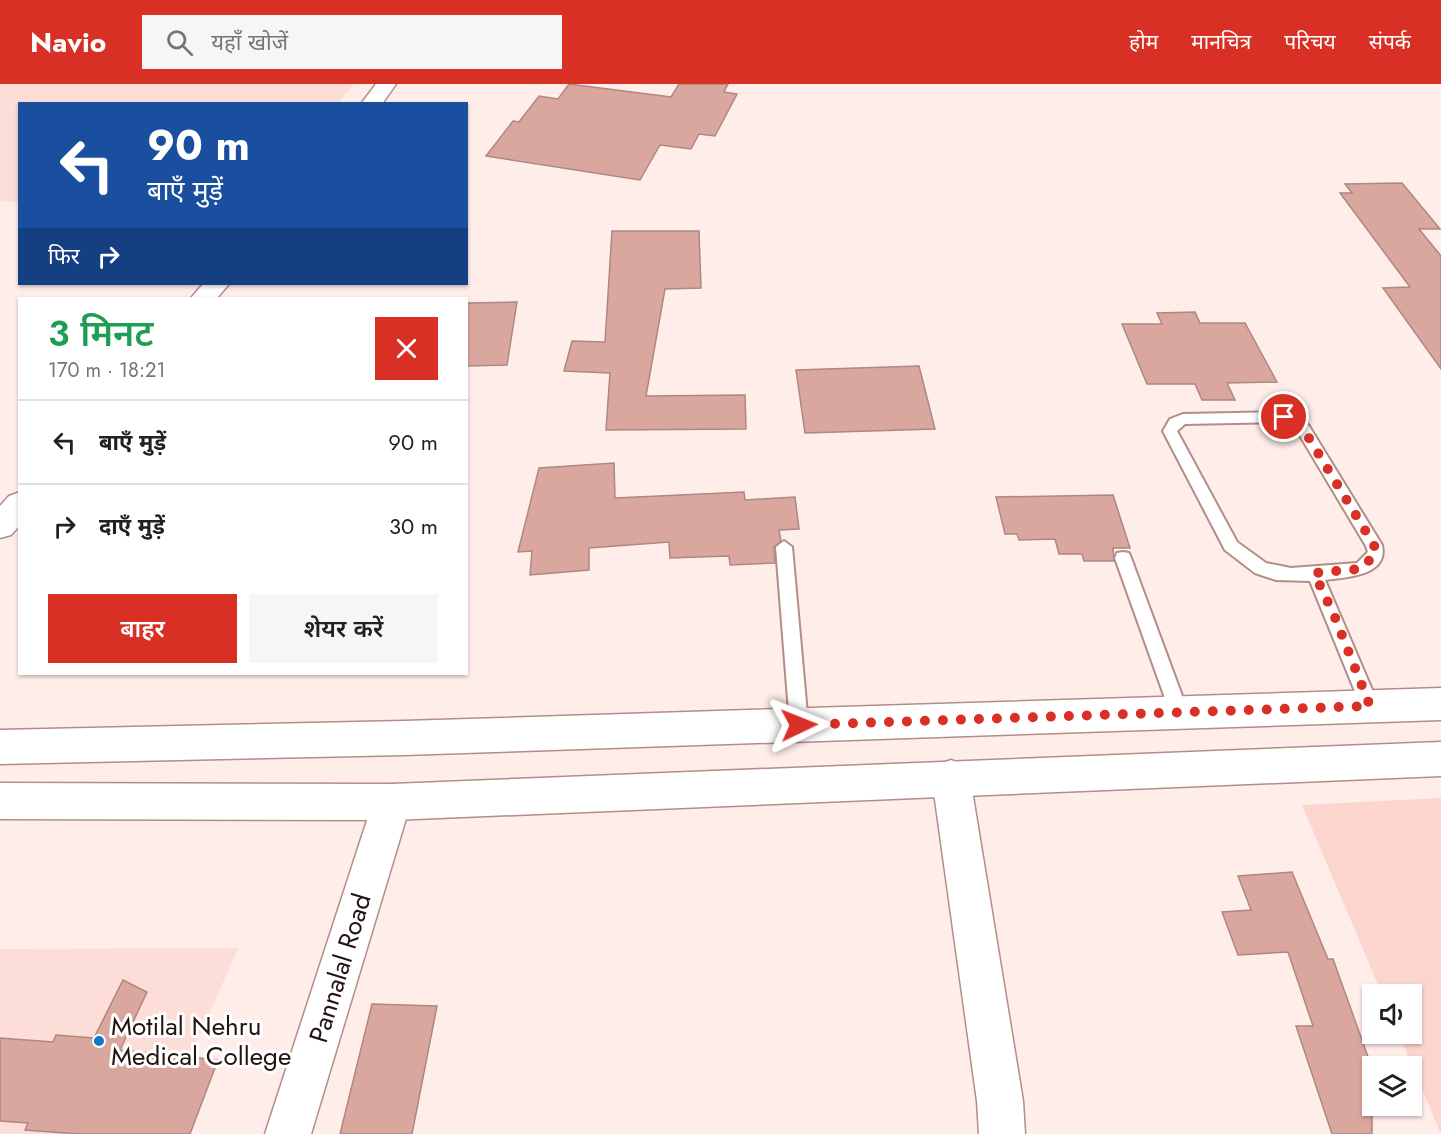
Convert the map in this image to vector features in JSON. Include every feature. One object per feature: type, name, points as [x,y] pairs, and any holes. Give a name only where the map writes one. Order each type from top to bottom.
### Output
[{"type":"main road","points":[[372,102],[386,84]]},
{"type":"main road","points":[[205,297],[216,285]]},
{"type":"main road","points":[[0,526],[18,506]]},
{"type":"main road","points":[[0,747],[799,725],[1441,704]]},
{"type":"main road","points":[[0,801],[392,801],[1441,759]]},
{"type":"main road","points":[[951,778],[1000,1101],[1002,1134]]},
{"type":"main road","name":"Pannalal Road","points":[[288,1134],[392,801]]},
{"type":"lane","points":[[1284,417],[1296,422],[1304,430],[1374,545],[1376,554],[1360,569],[1314,573],[1274,575],[1243,559],[1231,546],[1170,431],[1175,423],[1183,419],[1284,417]]},
{"type":"lane","points":[[784,547],[799,725]]},
{"type":"lane","points":[[1123,558],[1179,712]]},
{"type":"lane","points":[[1314,573],[1334,615],[1370,706]]},
{"type":"shaded area","points":[[0,84],[354,84],[339,102],[18,102],[18,202],[0,201]]},
{"type":"shaded area","points":[[1441,798],[1441,1134],[1422,1089],[1422,1056],[1408,1056],[1403,1044],[1422,1044],[1422,984],[1378,984],[1302,805]]},
{"type":"shaded area","name":"Motilal Nehru Medical College","points":[[238,948],[157,1134],[0,1134],[0,949]]},
{"type":"building","points":[[569,84],[671,97],[679,84],[728,84],[724,92],[737,94],[715,136],[699,134],[691,149],[660,145],[640,180],[486,156],[513,121],[519,122],[539,96],[558,99]]},
{"type":"building","points":[[1402,183],[1440,229],[1419,229],[1441,256],[1441,369],[1383,288],[1410,287],[1340,193],[1352,193],[1345,184]]},
{"type":"building","points":[[612,231],[699,231],[701,288],[665,289],[646,396],[745,395],[746,429],[606,430],[610,373],[564,371],[572,341],[605,342]]},
{"type":"building","points":[[517,302],[507,365],[468,366],[468,303]]},
{"type":"building","points":[[1195,312],[1200,323],[1245,323],[1277,382],[1227,383],[1235,400],[1202,400],[1195,384],[1147,384],[1122,324],[1162,324],[1157,313]]},
{"type":"building","points":[[919,366],[935,429],[805,433],[796,370]]},
{"type":"building","points":[[614,463],[615,498],[744,492],[745,500],[795,497],[799,529],[779,530],[781,541],[774,547],[775,563],[730,565],[729,556],[670,558],[669,542],[589,548],[589,570],[530,575],[532,551],[518,552],[539,468]]},
{"type":"building","points":[[1113,495],[1130,548],[1113,548],[1114,561],[1084,561],[1082,554],[1059,554],[1055,539],[1019,540],[1017,534],[1005,534],[996,497]]},
{"type":"building","points":[[1292,872],[1328,959],[1333,959],[1368,1056],[1362,1056],[1362,1116],[1372,1116],[1372,1134],[1332,1134],[1296,1026],[1313,1026],[1288,952],[1238,955],[1222,912],[1251,910],[1238,876]]},
{"type":"building","points":[[123,980],[147,992],[120,1050],[218,1060],[190,1134],[79,1134],[25,1130],[28,1123],[0,1121],[0,1038],[53,1042],[56,1035],[94,1038]]},
{"type":"building","points":[[372,1004],[437,1006],[412,1134],[340,1134]]},
{"type":"place","name":"Motilal Nehru Medical College","points":[[99,1041]]},
{"type":"route","points":[[799,725],[1370,706],[1334,615],[1314,573],[1360,569],[1376,554],[1374,545],[1304,430],[1296,422],[1284,417]]}]
